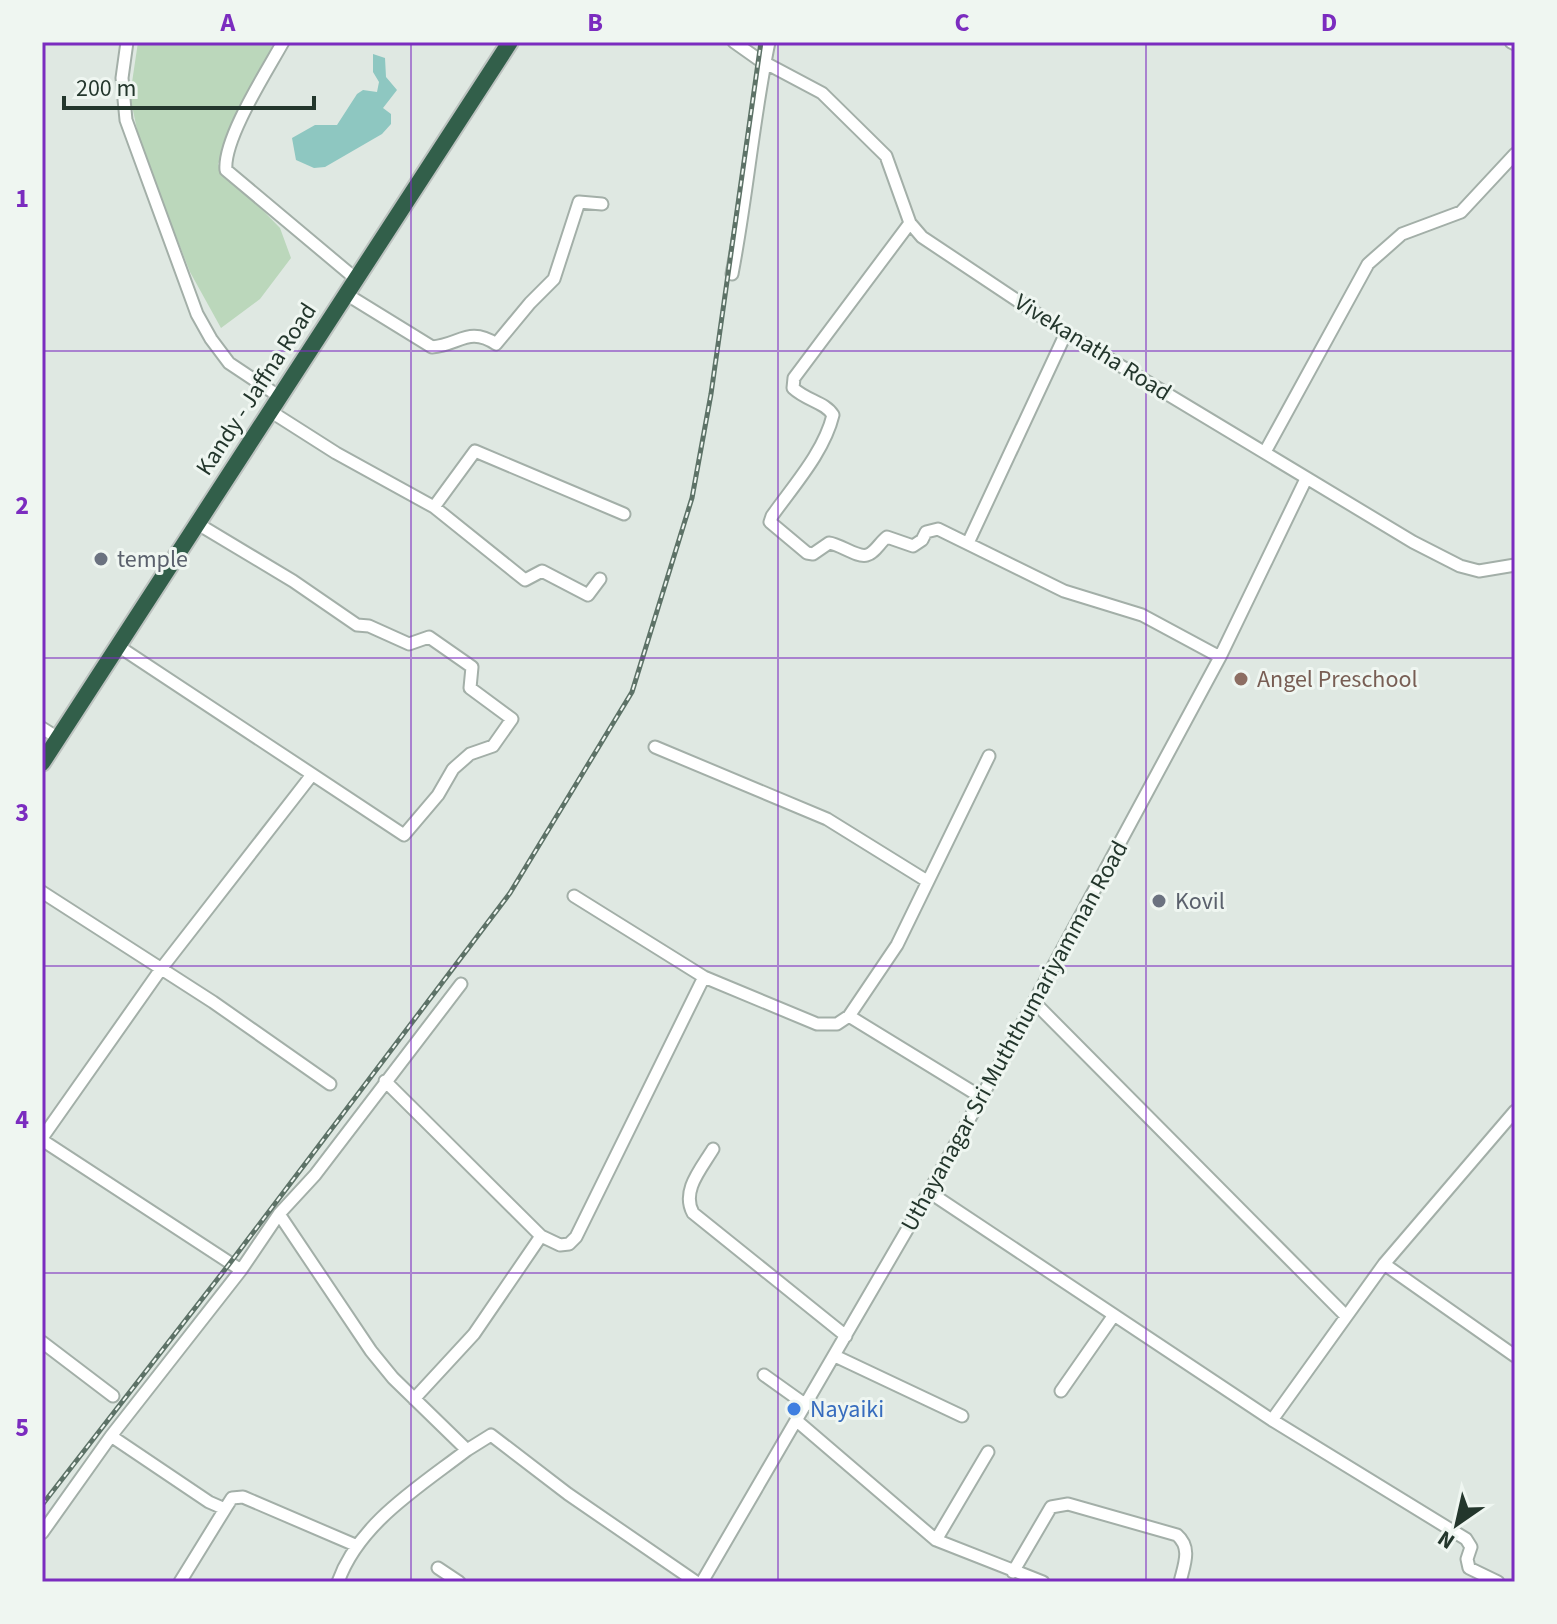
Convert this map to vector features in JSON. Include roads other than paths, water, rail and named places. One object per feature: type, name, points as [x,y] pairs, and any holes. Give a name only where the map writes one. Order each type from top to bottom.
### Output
[{"type":"highway","name":"Kandy - Jaffna Road","points":[[42,763],[510,42]]},
{"type":"street","points":[[127,42],[122,78],[126,120],[197,314],[229,363],[280,397]]},
{"type":"street","points":[[283,42],[248,106],[225,160],[226,170],[356,279]]},
{"type":"street","name":"Vivekanatha Road","points":[[734,42],[822,93],[886,156],[910,223],[922,237],[1066,333],[1413,542],[1460,566],[1479,571],[1515,567]]},
{"type":"street","points":[[732,274],[769,42]]},
{"type":"street","points":[[1265,452],[1368,264],[1402,234],[1461,212],[1515,154]]},
{"type":"street","points":[[346,294],[432,347],[474,335],[496,344],[554,279],[579,202],[602,204]]},
{"type":"street","points":[[910,223],[794,378],[793,388],[805,399],[828,407],[833,415],[831,425],[807,467],[770,522],[807,553],[813,554],[829,543],[839,544],[863,556],[870,555],[887,537],[913,546],[926,532],[938,529],[1064,591],[1142,615],[1220,657]]},
{"type":"street","points":[[968,543],[1066,333]]},
{"type":"street","points":[[270,411],[336,453],[434,507],[525,580],[542,571],[588,595],[600,579]]},
{"type":"street","points":[[434,507],[475,451],[624,514]]},
{"type":"street","name":"Uthayanagar Sri Muththumariyamman Road","points":[[699,1582],[835,1356],[1034,1002],[1220,657],[1306,479]]},
{"type":"street","points":[[118,646],[404,835],[438,795],[453,769],[470,754],[493,746],[512,719],[470,688],[472,667],[429,637],[409,644],[369,626],[357,625],[293,581],[198,524]]},
{"type":"street","points":[[42,728],[58,738]]},
{"type":"street","points":[[655,747],[827,819],[927,881]]},
{"type":"street","points":[[574,896],[704,977],[817,1024],[837,1024],[849,1016],[897,945],[989,756]]},
{"type":"street","points":[[241,1270],[42,1139],[161,969],[311,776]]},
{"type":"street","points":[[42,892],[330,1084]]},
{"type":"street","points":[[385,1081],[541,1236],[560,1245],[569,1244],[576,1237],[704,977]]},
{"type":"street","points":[[42,1533],[111,1436],[241,1270],[279,1214],[315,1175],[461,984]]},
{"type":"street","points":[[1034,1002],[1346,1316]]},
{"type":"street","points":[[849,1016],[981,1097]]},
{"type":"street","points":[[1272,1420],[1384,1264],[1515,1111]]},
{"type":"street","points":[[713,1149],[690,1190],[687,1202],[693,1213],[846,1336]]},
{"type":"street","points":[[929,1192],[1272,1420],[1466,1539],[1471,1547],[1467,1559],[1469,1568],[1498,1582]]},
{"type":"street","points":[[279,1214],[371,1351],[414,1399],[467,1450]]},
{"type":"street","points":[[414,1399],[474,1334],[541,1236]]},
{"type":"street","points":[[1384,1264],[1515,1356]]},
{"type":"street","points":[[1061,1391],[1114,1315]]},
{"type":"street","points":[[42,1342],[113,1396]]},
{"type":"street","points":[[835,1356],[962,1416]]},
{"type":"street","points":[[764,1375],[806,1405]]},
{"type":"street","points":[[797,1421],[936,1540],[1043,1582]]},
{"type":"street","points":[[338,1582],[355,1545],[379,1521],[467,1450],[491,1435],[568,1494],[699,1582]]},
{"type":"street","points":[[111,1436],[209,1502],[225,1509]]},
{"type":"street","points":[[936,1540],[988,1452]]},
{"type":"street","points":[[180,1582],[232,1498],[243,1497],[355,1545]]},
{"type":"street","points":[[1013,1572],[1051,1507],[1068,1504],[1177,1535],[1184,1541],[1187,1551],[1180,1582]]},
{"type":"street","points":[[438,1568],[459,1582]]},
{"type":"water","points":[[373,54],[385,58],[386,77],[397,90],[383,108],[391,114],[391,124],[382,134],[325,167],[314,168],[296,160],[292,138],[315,125],[337,125],[357,94],[363,90],[377,92],[379,82],[373,72]]},
{"type":"railway","points":[[42,1505],[510,893],[632,692],[692,498],[711,394],[761,42]]},
{"type":"place","name":"temple","points":[[101,559]]},
{"type":"place","name":"Angel Preschool","points":[[1241,679]]},
{"type":"place","name":"Kovil","points":[[1159,901]]},
{"type":"place","name":"Nayaiki","points":[[794,1409]]}]
